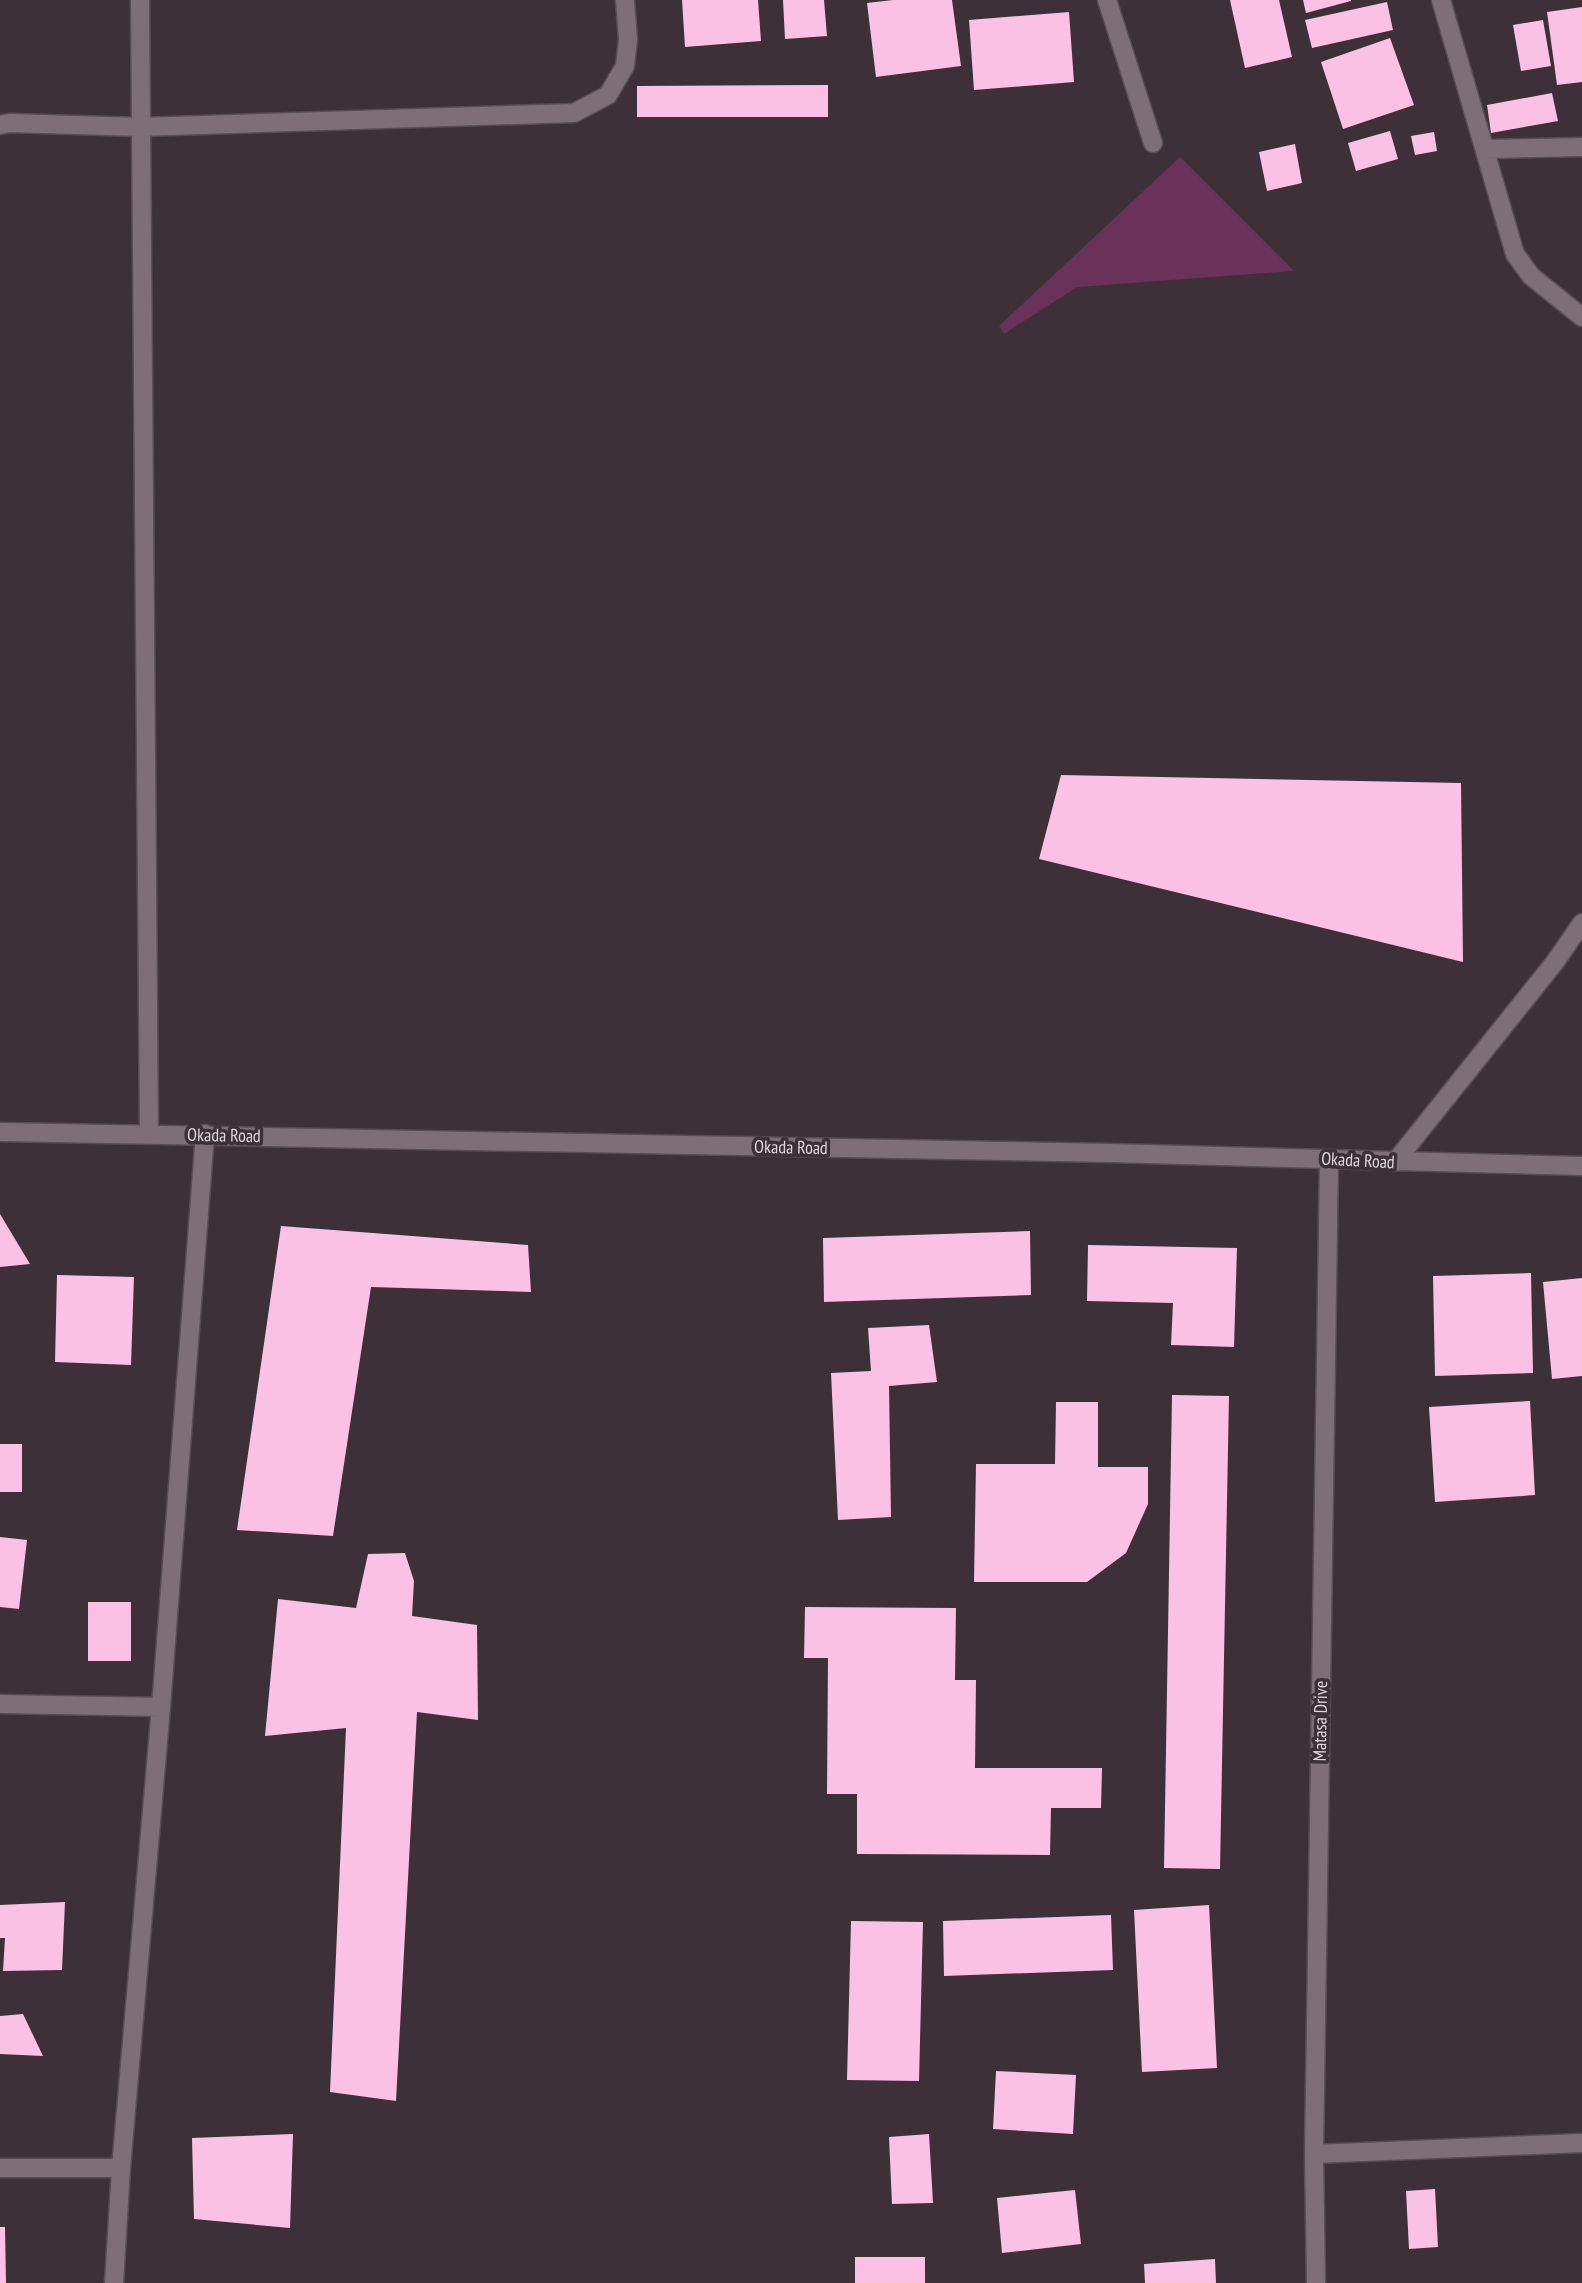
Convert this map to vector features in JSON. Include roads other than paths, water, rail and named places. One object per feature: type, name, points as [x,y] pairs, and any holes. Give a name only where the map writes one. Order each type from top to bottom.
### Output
[{"type":"street","points":[[140,0],[149,1134]]},
{"type":"street","points":[[0,125],[10,123],[140,127],[574,113],[608,95],[625,66],[628,40],[625,0]]},
{"type":"street","points":[[1108,0],[1153,143]]},
{"type":"street","points":[[1441,0],[1515,254],[1531,276],[1582,317]]},
{"type":"street","points":[[1485,149],[1582,147]]},
{"type":"street","points":[[1395,1162],[1555,962],[1582,923]]},
{"type":"street","name":"Okada Road","points":[[0,1132],[1329,1158],[1582,1166]]},
{"type":"street","points":[[114,2283],[121,2168],[161,1707],[205,1134]]},
{"type":"street","name":"Matasa Drive","points":[[1316,2283],[1314,2154],[1329,1158]]},
{"type":"street","points":[[0,1704],[161,1707]]},
{"type":"street","points":[[1314,2154],[1582,2143]]},
{"type":"street","points":[[0,2168],[121,2168]]}]
